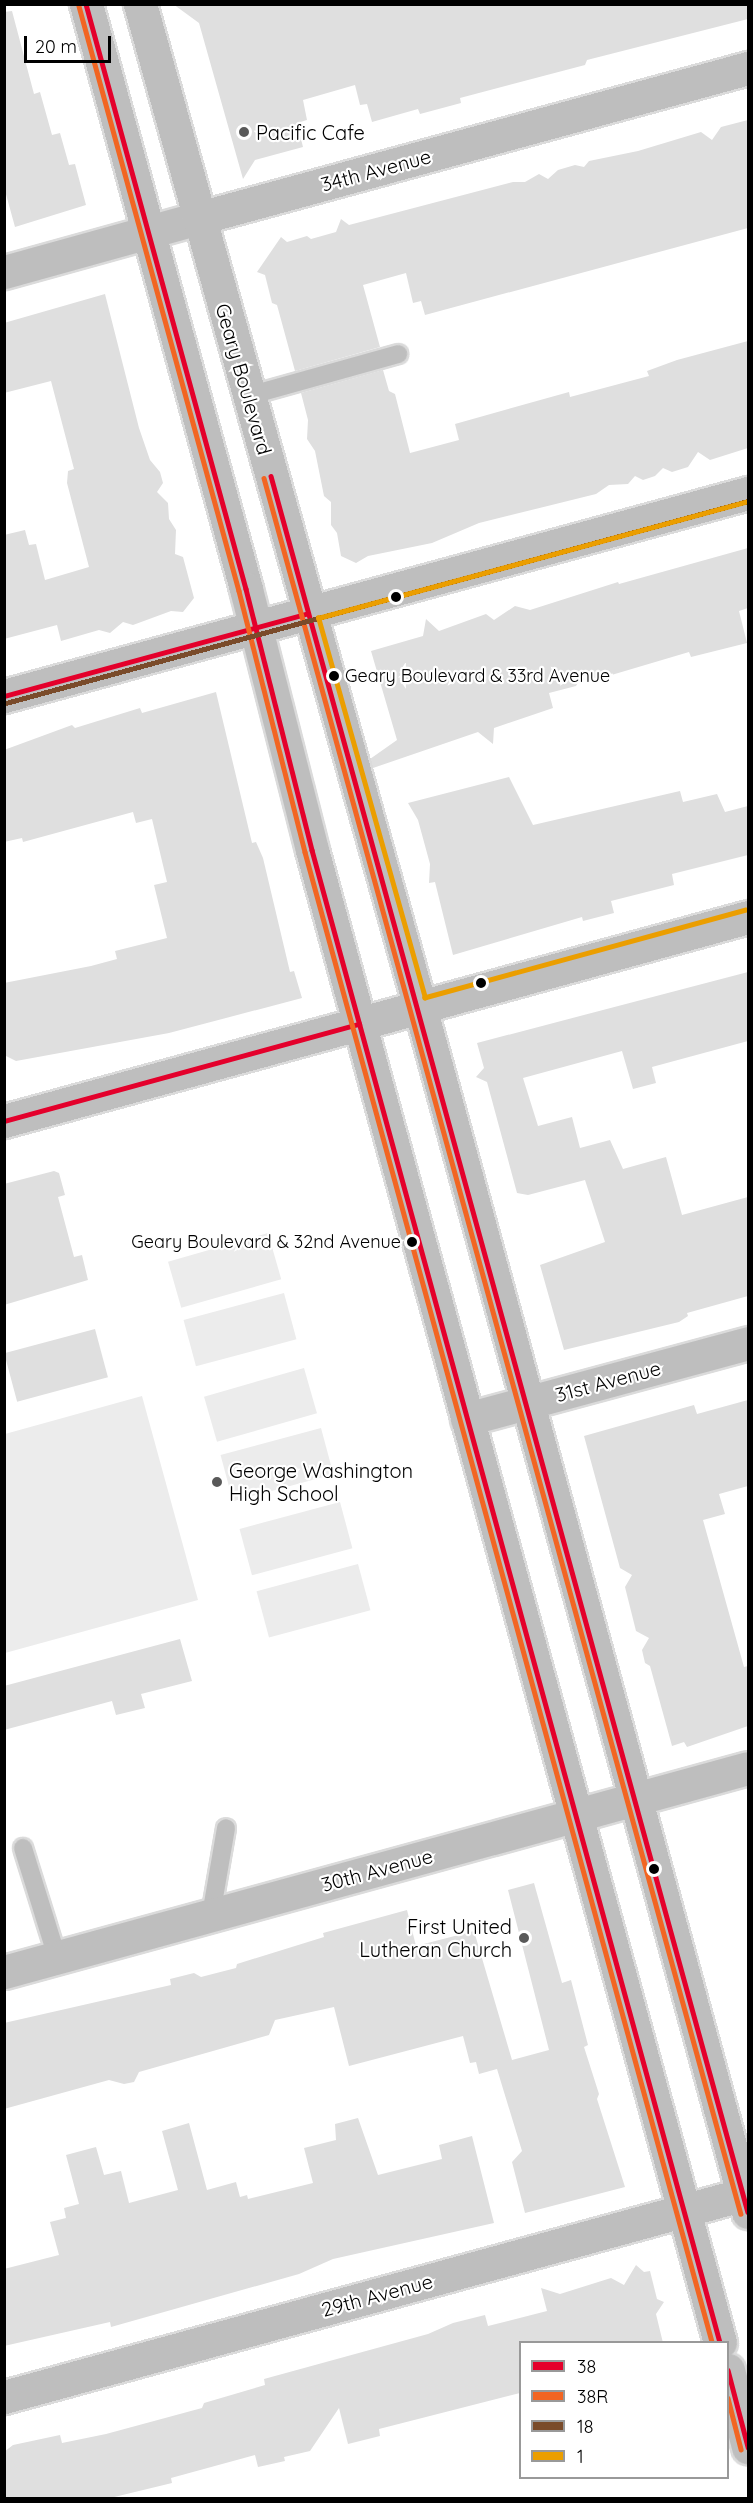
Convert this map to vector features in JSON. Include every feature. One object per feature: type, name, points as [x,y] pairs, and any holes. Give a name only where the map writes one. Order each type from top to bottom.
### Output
[{"type":"main road","points":[[86,4],[256,628],[359,1024],[719,2341]]},
{"type":"main road","name":"Geary Boulevard","points":[[140,4],[420,1007],[747,2200]]},
{"type":"main road","name":"34th Avenue","points":[[4,272],[748,68]]},
{"type":"main road","points":[[4,696],[748,493]]},
{"type":"main road","points":[[4,1121],[748,917]]},
{"type":"main road","name":"31st Avenue","points":[[467,1419],[748,1343]]},
{"type":"main road","name":"30th Avenue","points":[[4,1972],[748,1768]]},
{"type":"main road","name":"29th Avenue","points":[[4,2397],[684,2211],[747,2200]]},
{"type":"main road","points":[[729,2374],[748,2447]]},
{"type":"lane","points":[[248,396],[398,354]]},
{"type":"lane","points":[[211,1915],[226,1828]]},
{"type":"lane","points":[[22,1848],[57,1957]]},
{"type":"shaded area","points":[[268,1233],[281,1279],[181,1308],[168,1262]]},
{"type":"shaded area","points":[[284,1293],[296,1339],[196,1366],[184,1320]]},
{"type":"shaded area","points":[[304,1368],[317,1413],[217,1442],[204,1397]]},
{"type":"shaded area","points":[[142,1396],[198,1600],[5,1653],[5,1434]]},
{"type":"shaded area","points":[[321,1428],[333,1474],[233,1501],[221,1455]]},
{"type":"shaded area","points":[[340,1502],[352,1548],[252,1575],[240,1529]]},
{"type":"shaded area","points":[[358,1564],[370,1610],[269,1638],[257,1591]]},
{"type":"building","points":[[173,4],[748,4],[748,19],[587,60],[585,65],[460,98],[461,103],[420,114],[418,109],[372,122],[367,104],[360,105],[355,85],[303,100],[307,120],[297,123],[303,147],[255,160],[243,179],[199,23]]},
{"type":"building","points":[[12,11],[34,94],[40,92],[52,135],[60,133],[69,165],[75,164],[86,205],[15,227],[4,187],[4,12]]},
{"type":"building","points":[[748,120],[748,228],[425,315],[421,301],[413,303],[406,273],[363,285],[380,347],[295,371],[277,305],[272,303],[265,275],[257,272],[281,237],[287,242],[307,236],[311,239],[336,232],[341,219],[349,225],[513,182],[525,182],[539,174],[548,179],[558,170],[575,165],[584,167],[589,161],[638,151],[701,132],[712,140],[721,127]]},
{"type":"building","points":[[105,294],[139,428],[150,460],[160,472],[163,483],[157,492],[168,503],[169,519],[176,530],[175,554],[183,557],[194,598],[183,612],[171,611],[133,625],[123,622],[110,633],[99,630],[61,641],[57,625],[4,639],[4,535],[25,530],[29,545],[36,544],[45,580],[89,567],[67,483],[68,471],[74,469],[51,381],[4,393],[4,323]]},
{"type":"building","points":[[748,341],[748,448],[710,460],[698,452],[688,467],[672,472],[663,468],[655,476],[643,480],[635,476],[628,484],[609,485],[596,494],[479,523],[432,543],[368,556],[356,563],[341,556],[337,533],[331,525],[331,502],[324,496],[315,451],[307,439],[308,420],[301,393],[383,370],[389,391],[395,394],[410,453],[459,440],[455,424],[569,392],[570,397],[649,376],[647,371],[677,360]]},
{"type":"building","points":[[748,548],[748,608],[739,611],[747,643],[691,657],[689,652],[598,679],[583,673],[576,686],[549,693],[553,708],[494,728],[493,744],[478,732],[373,768],[370,759],[397,740],[371,651],[423,636],[426,619],[439,631],[486,614],[494,620],[515,606],[530,610],[618,582],[619,584]]},
{"type":"building","points":[[216,692],[252,843],[256,842],[263,858],[290,972],[294,971],[302,998],[169,1033],[16,1061],[4,1055],[4,983],[117,959],[115,951],[167,938],[154,885],[167,882],[152,819],[136,823],[133,812],[23,842],[22,838],[4,842],[4,750],[72,725],[75,728],[140,708],[142,713]]},
{"type":"building","points":[[509,777],[533,825],[680,791],[683,802],[717,794],[725,812],[748,806],[748,855],[672,874],[674,885],[611,901],[614,913],[583,921],[582,917],[453,955],[435,882],[429,883],[430,864],[418,820],[408,803]]},
{"type":"building","points":[[748,972],[748,1041],[652,1067],[656,1083],[633,1089],[622,1051],[523,1078],[538,1126],[572,1117],[580,1148],[610,1140],[623,1169],[666,1157],[682,1215],[748,1197],[748,1296],[687,1313],[688,1316],[679,1322],[564,1350],[540,1265],[605,1242],[585,1180],[528,1195],[517,1193],[487,1082],[476,1077],[484,1068],[477,1043]]},
{"type":"building","points":[[54,1171],[59,1173],[65,1195],[58,1197],[74,1257],[82,1255],[88,1280],[4,1305],[4,1184]]},
{"type":"building","points":[[95,1329],[108,1377],[17,1402],[4,1353]]},
{"type":"building","points":[[748,1400],[748,1486],[719,1494],[725,1514],[703,1520],[744,1667],[748,1666],[748,1726],[687,1747],[684,1742],[672,1746],[650,1666],[645,1663],[642,1650],[649,1638],[636,1631],[625,1587],[632,1575],[620,1568],[584,1436],[694,1405],[697,1414]]},
{"type":"building","points":[[180,1639],[192,1681],[141,1694],[145,1708],[116,1715],[112,1701],[4,1730],[4,1686]]},
{"type":"building","points":[[534,1883],[562,1983],[571,1980],[588,2045],[584,2047],[599,2094],[597,2099],[625,2187],[525,2213],[512,2162],[522,2151],[497,2069],[479,2074],[476,2062],[470,2063],[463,2036],[349,2066],[334,2007],[275,2020],[269,2035],[139,2072],[134,2082],[124,2084],[109,2080],[4,2109],[4,2023],[171,1985],[170,1979],[194,1973],[201,1977],[236,1968],[237,1964],[324,1937],[323,1933],[407,1910],[416,1946],[474,1931],[512,2060],[549,2050],[508,1890]]},
{"type":"building","points":[[358,2118],[378,2175],[442,2159],[439,2145],[472,2136],[494,2223],[333,2259],[299,2274],[111,2327],[110,2322],[4,2346],[4,2269],[59,2255],[50,2222],[66,2218],[64,2208],[79,2204],[66,2155],[96,2147],[104,2175],[121,2171],[129,2203],[178,2190],[162,2131],[189,2123],[207,2190],[236,2182],[240,2197],[247,2195],[248,2199],[313,2183],[304,2148],[336,2140],[335,2124]]},
{"type":"building","points":[[636,2265],[644,2272],[650,2271],[657,2299],[664,2302],[656,2314],[663,2341],[519,2341],[519,2393],[379,2429],[380,2436],[348,2444],[339,2408],[310,2451],[284,2457],[285,2461],[258,2467],[255,2455],[171,2478],[172,2483],[106,2499],[4,2499],[4,2452],[13,2445],[60,2435],[62,2443],[106,2434],[202,2408],[204,2403],[265,2385],[264,2379],[428,2334],[453,2323],[485,2315],[488,2326],[547,2311],[541,2288],[560,2294],[611,2278],[624,2285]]},
{"type":"transit line","name":"38","points":[[86,4],[246,589],[312,850],[720,2341]]},
{"type":"transit line","name":"38R","points":[[79,6],[239,591],[305,852],[712,2341]]},
{"type":"transit line","name":"38","points":[[271,476],[748,2212]]},
{"type":"transit line","name":"38R","points":[[264,478],[741,2214]]},
{"type":"transit line","name":"18","points":[[6,703],[748,501]]},
{"type":"transit line","name":"1","points":[[746,910],[425,998],[318,618],[748,501]]},
{"type":"transit line","name":"38","points":[[4,696],[306,614]]},
{"type":"transit line","name":"38","points":[[4,1121],[359,1024]]},
{"type":"transit line","name":"38","points":[[729,2374],[748,2447]]},
{"type":"transit line","name":"38R","points":[[729,2402],[741,2449]]},
{"type":"place","name":"Pacific Cafe","points":[[244,132]]},
{"type":"place","name":"Geary Boulevard & 33rd Avenue","points":[[334,676]]},
{"type":"place","name":"Geary Boulevard & 32nd Avenue","points":[[412,1242]]},
{"type":"place","name":"George Washington High School","points":[[217,1482]]},
{"type":"place","name":"First United Lutheran Church","points":[[524,1938]]}]
